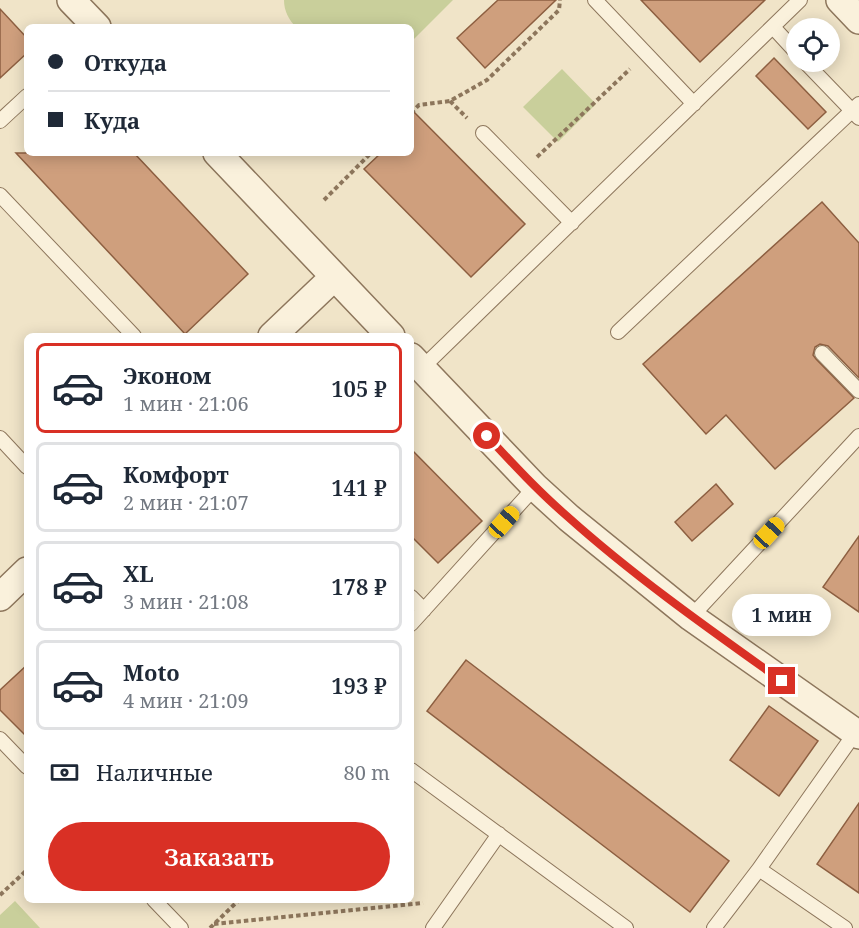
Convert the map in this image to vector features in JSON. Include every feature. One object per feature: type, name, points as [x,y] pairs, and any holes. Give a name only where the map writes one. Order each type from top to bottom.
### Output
[{"type":"street","points":[[71,0],[94,24]]},
{"type":"street","points":[[840,0],[859,20]]},
{"type":"street","points":[[220,156],[388,333]]},
{"type":"street","points":[[275,333],[334,276]]},
{"type":"street","points":[[417,362],[536,487],[569,518],[691,617],[857,734]]},
{"type":"street","points":[[0,597],[24,575]]},
{"type":"lane","points":[[595,0],[694,104]]},
{"type":"lane","points":[[417,362],[572,223],[800,0]]},
{"type":"lane","points":[[773,27],[786,41]]},
{"type":"lane","points":[[618,332],[857,111],[816,72]]},
{"type":"lane","points":[[0,121],[24,99]]},
{"type":"lane","points":[[483,133],[572,223]]},
{"type":"lane","points":[[0,195],[131,333]]},
{"type":"lane","points":[[822,353],[859,391]]},
{"type":"lane","points":[[691,617],[859,436]]},
{"type":"lane","points":[[0,438],[24,464]]},
{"type":"lane","points":[[414,621],[536,487]]},
{"type":"lane","points":[[414,600],[424,610]]},
{"type":"lane","points":[[714,928],[857,734]]},
{"type":"lane","points":[[0,739],[24,764]]},
{"type":"lane","points":[[414,772],[626,928]]},
{"type":"lane","points":[[433,928],[499,834]]},
{"type":"lane","points":[[759,868],[845,928]]},
{"type":"lane","points":[[157,903],[180,927]]},
{"type":"path","points":[[414,110],[419,105],[450,101],[487,80],[559,10],[560,0]]},
{"type":"path","points":[[521,172],[646,54]]},
{"type":"path","points":[[324,200],[368,156]]},
{"type":"path","points":[[0,895],[24,873]]},
{"type":"path","points":[[214,924],[453,900]]},
{"type":"path","points":[[210,928],[236,903]]},
{"type":"green space","points":[[284,0],[453,0],[414,39],[414,24],[294,24],[285,8]]},
{"type":"green space","points":[[562,69],[596,104],[558,142],[523,107]]},
{"type":"green space","points":[[15,901],[40,928],[0,928],[0,915]]},
{"type":"building","points":[[498,0],[556,0],[485,68],[457,38]]},
{"type":"building","points":[[641,0],[765,0],[700,62]]},
{"type":"building","points":[[0,9],[24,35],[24,56],[0,78]]},
{"type":"building","points":[[774,58],[826,112],[808,129],[756,76]]},
{"type":"building","points":[[414,112],[525,224],[471,277],[364,169],[378,156],[414,156]]},
{"type":"building","points":[[16,153],[24,153],[24,156],[137,156],[248,274],[184,333]]},
{"type":"building","points":[[822,202],[859,243],[859,378],[828,346],[820,344],[815,347],[813,355],[816,359],[854,398],[775,469],[726,415],[706,434],[643,364]]},
{"type":"building","points":[[414,452],[482,521],[438,563],[414,539]]},
{"type":"building","points":[[716,484],[733,504],[692,541],[675,522]]},
{"type":"building","points":[[859,536],[859,612],[823,587]]},
{"type":"building","points":[[466,660],[729,861],[690,912],[427,711]]},
{"type":"building","points":[[24,668],[24,734],[0,710],[0,690]]},
{"type":"building","points":[[769,706],[818,741],[779,796],[730,760]]},
{"type":"building","points":[[859,803],[859,893],[817,864]]},
{"type":"route","points":[[487,436],[569,518],[691,617],[782,681]]}]
